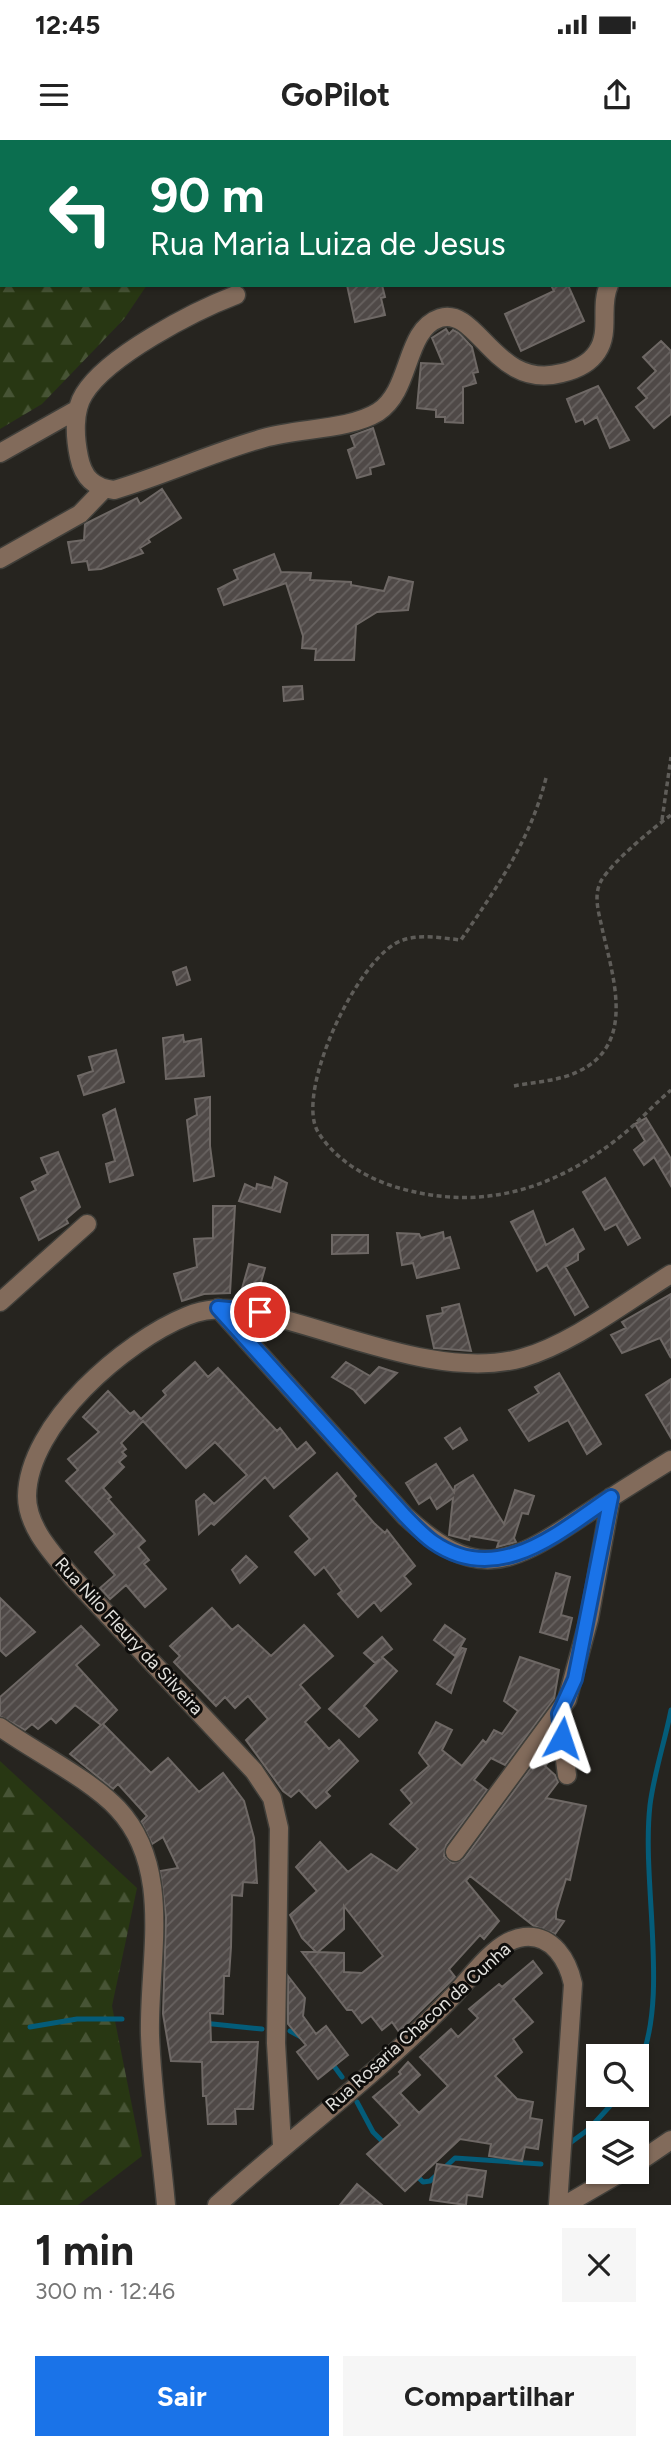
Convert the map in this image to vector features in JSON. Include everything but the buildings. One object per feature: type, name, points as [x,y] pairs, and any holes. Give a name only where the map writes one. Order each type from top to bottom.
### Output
[{"type":"street","points":[[236,295],[179,320],[139,347],[91,386],[78,409],[76,430],[83,472],[97,487],[104,489],[132,484],[267,437],[359,420],[376,413],[388,404],[401,387],[425,326],[439,318],[450,317],[466,325],[502,359],[529,376],[553,376],[570,371],[587,363],[603,342],[609,287]]},
{"type":"street","points":[[0,453],[78,409]]},
{"type":"street","points":[[0,559],[80,513],[104,489]]},
{"type":"street","points":[[0,1302],[87,1224]]},
{"type":"street","name":"Rua Nilo Fleury da Silveira","points":[[282,2146],[276,2043],[279,1828],[272,1798],[254,1771],[59,1562],[31,1520],[27,1497],[33,1461],[49,1430],[97,1376],[154,1334],[188,1315],[218,1308],[275,1315],[438,1362],[478,1365],[523,1358],[568,1338],[671,1274]]},
{"type":"street","points":[[218,1308],[405,1516],[433,1542],[464,1557],[502,1560],[533,1549],[671,1460]]},
{"type":"street","points":[[455,1852],[513,1770],[559,1714],[575,1679],[611,1497]]},
{"type":"street","points":[[559,1714],[567,1775]]},
{"type":"street","points":[[0,1727],[117,1808],[138,1837],[150,1868],[154,1897],[150,2036],[166,2205]]},
{"type":"street","name":"Rua Rosaria Chacon da Cunha","points":[[217,2205],[449,2001],[508,1942],[525,1937],[540,1939],[555,1948],[569,1964],[573,1984],[558,2205]]},
{"type":"street","points":[[649,2155],[671,2140]]},
{"type":"street","points":[[565,2205],[601,2184]]},
{"type":"path","points":[[662,821],[671,757]]},
{"type":"path","points":[[547,778],[536,818],[507,873],[461,940],[431,936],[402,940],[378,955],[350,993],[323,1054],[314,1100],[317,1130],[341,1157],[372,1180],[410,1191],[462,1200],[512,1195],[565,1173],[616,1140],[671,1090]]},
{"type":"path","points":[[514,1086],[577,1072],[601,1054],[615,1030],[617,997],[596,899],[601,881],[671,815]]},
{"type":"green space","points":[[0,287],[146,287],[124,319],[42,404],[0,429]]},
{"type":"green space","points":[[0,1761],[137,1888],[112,2006],[142,2156],[78,2205],[0,2205]]},
{"type":"waterway","points":[[646,2044],[654,1977],[648,1836],[650,1805],[671,1710]]},
{"type":"waterway","points":[[30,2027],[77,2019],[122,2019]]},
{"type":"waterway","points":[[203,2023],[262,2029]]},
{"type":"waterway","points":[[290,2031],[303,2038]]},
{"type":"waterway","points":[[331,2062],[342,2077]]},
{"type":"waterway","points":[[357,2102],[373,2132],[386,2145]]},
{"type":"waterway","points":[[570,2143],[589,2129],[609,2107]]},
{"type":"waterway","points":[[416,2175],[423,2182],[430,2181],[455,2158],[541,2164]]},
{"type":"route","points":[[260,1312],[218,1308],[405,1516],[433,1542],[464,1557],[502,1560],[533,1549],[611,1497],[604,1544],[575,1679],[559,1714],[562,1738]]}]
